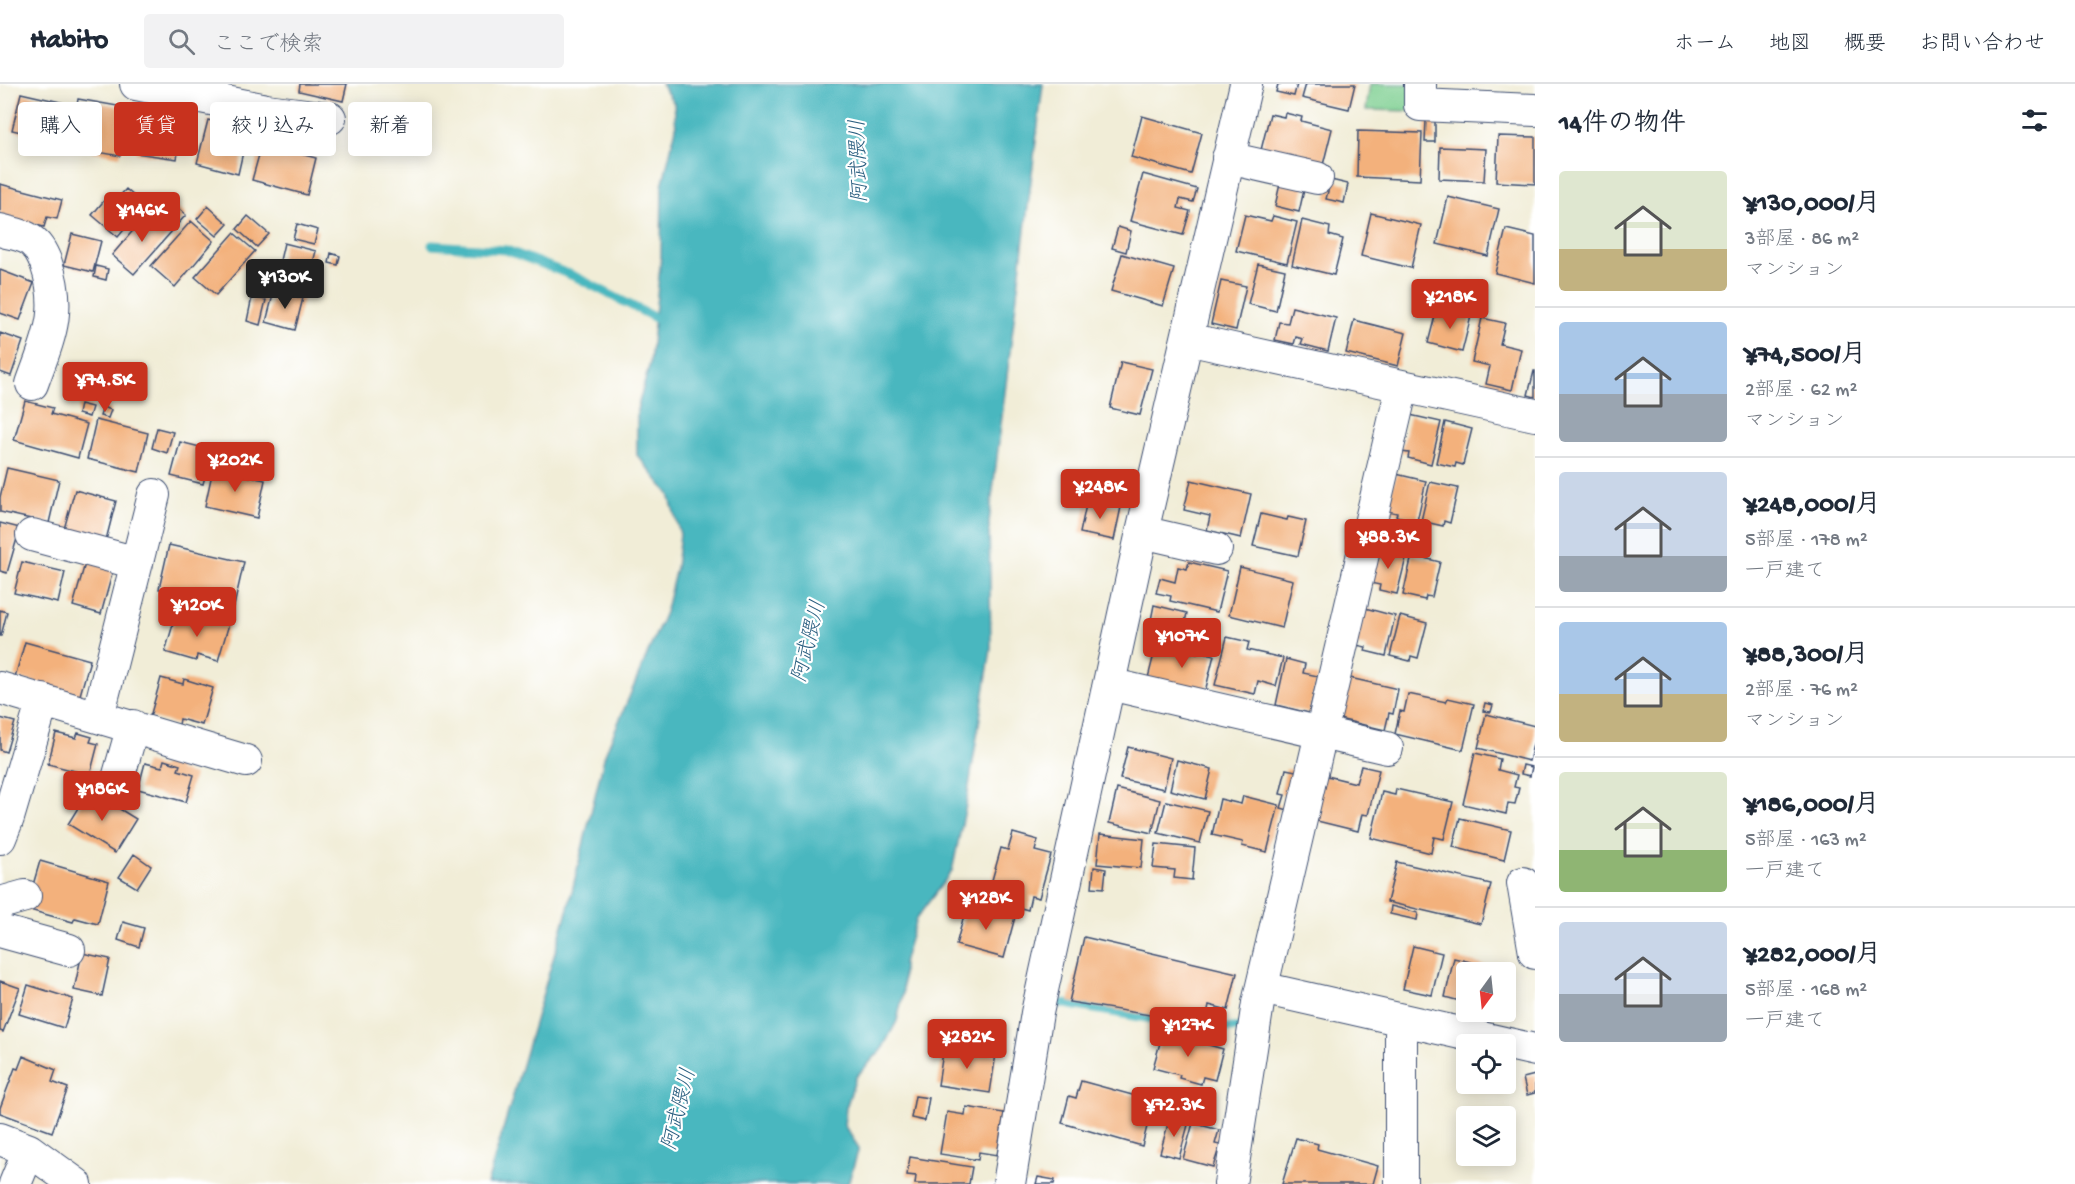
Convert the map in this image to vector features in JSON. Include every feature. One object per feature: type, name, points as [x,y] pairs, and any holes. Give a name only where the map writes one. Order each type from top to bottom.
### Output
[{"type":"street","points":[[136,84],[226,102]]},
{"type":"street","points":[[1009,1184],[1037,1013],[1142,532],[1246,84]]},
{"type":"street","points":[[1420,84],[1420,105],[1535,110]]},
{"type":"street","points":[[1228,158],[1317,178]]},
{"type":"street","points":[[0,230],[28,238],[42,251],[51,278],[55,298],[52,327],[32,384]]},
{"type":"street","points":[[1187,339],[1535,415]]},
{"type":"street","points":[[1230,1184],[1262,988],[1402,387]]},
{"type":"street","points":[[98,716],[154,495]]},
{"type":"street","points":[[1142,532],[1216,549]]},
{"type":"street","points":[[32,535],[137,563]]},
{"type":"street","points":[[1109,684],[1387,748]]},
{"type":"street","points":[[0,688],[246,761]]},
{"type":"street","points":[[0,838],[43,700]]},
{"type":"street","points":[[115,789],[133,726]]},
{"type":"street","points":[[1523,884],[1535,954]]},
{"type":"street","points":[[0,931],[69,951]]},
{"type":"street","points":[[1262,988],[1401,1020],[1533,1041]]},
{"type":"street","points":[[1401,1020],[1401,1184]]},
{"type":"street","points":[[0,1139],[29,1150],[76,1184]]},
{"type":"street","points":[[15,1184],[29,1150]]},
{"type":"green space","points":[[1370,84],[1418,84],[1416,111],[1366,110]]},
{"type":"water","name":"阿武隈川","points":[[661,84],[1043,84],[989,522],[991,649],[966,805],[952,871],[916,919],[903,963],[903,994],[897,1021],[882,1049],[856,1077],[846,1108],[844,1125],[859,1148],[848,1184],[487,1184],[568,908],[605,754],[666,610],[676,568],[680,534],[669,494],[637,455],[637,410],[650,363],[661,257],[662,186],[676,128],[674,103]]},
{"type":"building","points":[[300,84],[347,84],[343,101],[299,91]]},
{"type":"building","points":[[1278,84],[1297,84],[1294,96],[1276,92]]},
{"type":"building","points":[[1306,84],[1355,84],[1349,109],[1302,98]]},
{"type":"building","points":[[21,93],[61,102],[19,102]]},
{"type":"building","points":[[78,99],[95,102],[78,102]]},
{"type":"building","points":[[102,103],[114,105],[114,155],[102,153]]},
{"type":"building","points":[[18,105],[18,131],[12,130]]},
{"type":"building","points":[[1285,113],[1302,117],[1301,121],[1332,129],[1322,169],[1260,154],[1270,114],[1284,117]]},
{"type":"building","points":[[1142,116],[1202,133],[1191,174],[1131,157]]},
{"type":"building","points":[[208,120],[210,120],[210,156],[242,156],[238,174],[197,163]]},
{"type":"building","points":[[1426,120],[1435,121],[1435,142],[1425,142]]},
{"type":"building","points":[[1358,131],[1422,133],[1420,180],[1357,177]]},
{"type":"building","points":[[1498,136],[1535,137],[1535,184],[1496,182]]},
{"type":"building","points":[[1440,147],[1486,149],[1484,181],[1439,179]]},
{"type":"building","points":[[156,156],[177,156],[177,159]]},
{"type":"building","points":[[259,156],[316,158],[307,195],[252,180]]},
{"type":"building","points":[[1143,174],[1197,189],[1193,202],[1180,199],[1178,208],[1190,211],[1183,235],[1130,221]]},
{"type":"building","points":[[1282,175],[1306,181],[1299,212],[1275,206]]},
{"type":"building","points":[[1331,180],[1348,184],[1344,203],[1326,199]]},
{"type":"building","points":[[0,184],[62,200],[57,219],[47,217],[44,227],[0,216]]},
{"type":"building","points":[[126,189],[145,206],[135,217],[116,200]]},
{"type":"building","points":[[107,197],[133,219],[118,237],[92,215]]},
{"type":"building","points":[[165,197],[186,215],[175,227],[154,209]]},
{"type":"building","points":[[1448,197],[1499,209],[1488,256],[1437,244]]},
{"type":"building","points":[[208,206],[228,224],[217,236],[197,219]]},
{"type":"building","points":[[149,212],[172,231],[134,274],[112,255]]},
{"type":"building","points":[[1371,213],[1421,225],[1411,268],[1361,256]]},
{"type":"building","points":[[1245,215],[1271,221],[1273,216],[1297,222],[1287,263],[1236,251]]},
{"type":"building","points":[[248,216],[269,234],[257,247],[237,229]]},
{"type":"building","points":[[1302,220],[1330,227],[1329,235],[1343,239],[1334,275],[1292,265]]},
{"type":"building","points":[[191,221],[214,241],[175,287],[151,266]]},
{"type":"building","points":[[297,224],[318,230],[314,244],[293,239]]},
{"type":"building","points":[[1118,227],[1131,231],[1126,252],[1112,248]]},
{"type":"building","points":[[1506,229],[1535,236],[1535,283],[1495,273]]},
{"type":"building","points":[[234,233],[255,251],[216,295],[195,277]]},
{"type":"building","points":[[72,234],[101,241],[93,272],[64,265]]},
{"type":"building","points":[[284,243],[316,251],[307,286],[276,278]]},
{"type":"building","points":[[331,253],[340,256],[338,265],[329,263]]},
{"type":"building","points":[[1122,254],[1174,269],[1163,306],[1111,291]]},
{"type":"building","points":[[1258,264],[1285,270],[1276,311],[1248,304]]},
{"type":"building","points":[[96,266],[108,269],[106,280],[94,277]]},
{"type":"building","points":[[0,270],[34,283],[20,320],[0,313]]},
{"type":"building","points":[[1221,281],[1246,286],[1236,330],[1211,324]]},
{"type":"building","points":[[274,291],[303,298],[295,330],[266,322]]},
{"type":"building","points":[[252,297],[266,300],[260,325],[247,321]]},
{"type":"building","points":[[1292,307],[1336,318],[1328,351],[1301,344],[1303,339],[1296,337],[1294,344],[1275,340],[1279,322],[1288,323]]},
{"type":"building","points":[[1437,308],[1471,316],[1462,352],[1428,343]]},
{"type":"building","points":[[1482,318],[1505,323],[1500,344],[1521,349],[1512,390],[1486,384],[1490,366],[1472,362]]},
{"type":"building","points":[[1354,320],[1406,333],[1398,366],[1346,353]]},
{"type":"building","points":[[0,333],[23,341],[11,376],[0,372]]},
{"type":"building","points":[[1121,362],[1152,369],[1140,415],[1110,408]]},
{"type":"building","points":[[1535,371],[1535,397],[1528,395]]},
{"type":"building","points":[[25,401],[53,408],[51,414],[87,424],[78,458],[14,440]]},
{"type":"building","points":[[80,404],[92,407],[89,417],[78,414]]},
{"type":"building","points":[[103,407],[111,410],[108,418],[100,416]]},
{"type":"building","points":[[1410,415],[1441,422],[1431,464],[1408,458],[1409,453],[1401,452]]},
{"type":"building","points":[[96,420],[148,433],[139,472],[87,459]]},
{"type":"building","points":[[1445,422],[1472,429],[1463,465],[1456,463],[1455,467],[1436,463]]},
{"type":"building","points":[[157,428],[173,432],[167,453],[152,448]]},
{"type":"building","points":[[180,442],[212,450],[203,484],[171,476]]},
{"type":"building","points":[[7,468],[59,480],[49,523],[0,512],[0,497]]},
{"type":"building","points":[[213,469],[265,480],[257,518],[205,506]]},
{"type":"building","points":[[1396,474],[1426,481],[1417,521],[1396,516],[1397,513],[1387,511]]},
{"type":"building","points":[[1191,480],[1251,494],[1241,538],[1207,530],[1210,516],[1184,510]]},
{"type":"building","points":[[1430,482],[1458,488],[1450,523],[1444,521],[1443,526],[1421,521]]},
{"type":"building","points":[[75,490],[116,501],[106,540],[64,529]]},
{"type":"building","points":[[1087,500],[1121,507],[1114,540],[1080,533]]},
{"type":"building","points":[[1261,514],[1287,520],[1288,517],[1306,521],[1298,556],[1253,546]]},
{"type":"building","points":[[0,523],[20,528],[7,573],[0,571]]},
{"type":"building","points":[[169,545],[244,562],[234,606],[159,589]]},
{"type":"building","points":[[1378,547],[1407,554],[1397,594],[1379,590],[1380,585],[1370,583]]},
{"type":"building","points":[[1412,555],[1440,562],[1432,597],[1426,596],[1425,600],[1403,595]]},
{"type":"building","points":[[86,560],[114,567],[101,614],[73,606]]},
{"type":"building","points":[[22,562],[65,572],[58,603],[14,593]]},
{"type":"building","points":[[1189,562],[1227,571],[1217,612],[1170,601],[1171,596],[1156,593],[1160,578],[1175,582],[1178,567],[1187,569]]},
{"type":"building","points":[[1240,567],[1293,580],[1282,628],[1229,615]]},
{"type":"building","points":[[1154,605],[1187,613],[1184,627],[1151,620]]},
{"type":"building","points":[[1365,608],[1395,616],[1386,656],[1365,651],[1366,647],[1356,645]]},
{"type":"building","points":[[0,610],[7,612],[1,636],[0,636]]},
{"type":"building","points":[[176,614],[193,619],[195,614],[229,624],[218,661],[197,655],[196,661],[165,652]]},
{"type":"building","points":[[1400,616],[1427,623],[1418,658],[1411,656],[1410,661],[1390,656]]},
{"type":"building","points":[[1227,637],[1249,642],[1247,650],[1283,658],[1276,686],[1258,681],[1255,694],[1215,685]]},
{"type":"building","points":[[25,642],[90,660],[80,695],[15,677]]},
{"type":"building","points":[[1173,648],[1197,654],[1197,651],[1214,655],[1205,692],[1148,678],[1155,650],[1172,653]]},
{"type":"building","points":[[1286,659],[1305,664],[1303,673],[1318,676],[1309,713],[1276,705]]},
{"type":"building","points":[[161,678],[183,684],[184,679],[213,688],[202,725],[180,719],[179,725],[150,717]]},
{"type":"building","points":[[1350,678],[1398,689],[1393,714],[1389,713],[1385,730],[1335,718]]},
{"type":"building","points":[[1408,694],[1446,702],[1448,698],[1474,704],[1463,750],[1395,734],[1400,711],[1404,712]]},
{"type":"building","points":[[1485,703],[1493,705],[1491,712],[1483,711]]},
{"type":"building","points":[[1486,714],[1535,726],[1535,737],[1529,761],[1478,748]]},
{"type":"building","points":[[0,718],[15,722],[6,752],[0,750]]},
{"type":"building","points":[[56,733],[76,738],[78,733],[92,737],[90,742],[98,744],[90,775],[48,764]]},
{"type":"building","points":[[1128,747],[1171,758],[1164,789],[1120,779]]},
{"type":"building","points":[[1475,753],[1500,759],[1498,770],[1517,775],[1514,787],[1519,788],[1515,804],[1508,803],[1506,814],[1463,804]]},
{"type":"building","points":[[164,760],[180,765],[178,770],[194,775],[186,802],[138,789],[145,763],[162,767]]},
{"type":"building","points":[[1177,760],[1212,769],[1205,799],[1170,790]]},
{"type":"building","points":[[1523,765],[1532,767],[1530,776],[1521,774]]},
{"type":"building","points":[[1361,766],[1379,770],[1368,815],[1362,814],[1358,831],[1313,820],[1323,775],[1356,783]]},
{"type":"building","points":[[1286,769],[1301,772],[1292,811],[1281,808],[1285,795],[1280,794]]},
{"type":"building","points":[[1117,789],[1160,800],[1152,833],[1109,823]]},
{"type":"building","points":[[1396,789],[1453,802],[1444,839],[1434,837],[1431,853],[1371,838],[1382,792],[1395,795]]},
{"type":"building","points":[[89,790],[136,819],[115,853],[68,824]]},
{"type":"building","points":[[1243,796],[1279,805],[1267,852],[1242,846],[1243,842],[1212,835],[1220,799],[1241,804]]},
{"type":"building","points":[[1166,801],[1208,811],[1200,843],[1158,833]]},
{"type":"building","points":[[1460,818],[1511,830],[1504,860],[1453,847]]},
{"type":"building","points":[[1013,833],[1038,840],[1035,851],[1051,855],[1039,898],[1031,896],[1028,910],[987,898],[1001,848],[1008,850]]},
{"type":"building","points":[[1100,834],[1144,839],[1141,868],[1097,864]]},
{"type":"building","points":[[1156,844],[1195,848],[1192,880],[1174,878],[1175,870],[1153,868]]},
{"type":"building","points":[[134,854],[151,866],[137,888],[119,877]]},
{"type":"building","points":[[40,861],[109,881],[98,924],[75,918],[73,922],[26,909]]},
{"type":"building","points":[[1397,862],[1491,884],[1481,924],[1387,902]]},
{"type":"building","points":[[1094,867],[1106,869],[1104,888],[1092,887]]},
{"type":"building","points":[[967,904],[1015,917],[1004,958],[956,945]]},
{"type":"building","points":[[1391,906],[1418,913],[1417,920],[1390,914]]},
{"type":"building","points":[[123,922],[144,928],[139,947],[118,940]]},
{"type":"building","points":[[1084,937],[1237,973],[1228,1010],[1209,1005],[1205,1024],[1069,1002]]},
{"type":"building","points":[[1413,946],[1442,953],[1432,995],[1403,989]]},
{"type":"building","points":[[82,953],[110,959],[102,996],[74,990]]},
{"type":"building","points":[[1454,958],[1470,962],[1456,962],[1456,1000],[1445,997]]},
{"type":"building","points":[[0,981],[20,988],[3,1032],[0,1031]]},
{"type":"building","points":[[28,985],[73,999],[64,1028],[19,1014]]},
{"type":"building","points":[[1163,1032],[1223,1049],[1215,1080],[1203,1077],[1201,1084],[1179,1078],[1180,1075],[1153,1068]]},
{"type":"building","points":[[944,1046],[996,1054],[990,1093],[938,1085]]},
{"type":"building","points":[[23,1056],[56,1070],[52,1082],[68,1088],[52,1132],[0,1113],[15,1068],[18,1069]]},
{"type":"building","points":[[1535,1075],[1535,1093],[1527,1095],[1523,1078]]},
{"type":"building","points":[[1081,1081],[1147,1099],[1145,1105],[1152,1107],[1142,1146],[1062,1123],[1069,1096],[1076,1098]]},
{"type":"building","points":[[915,1096],[929,1098],[925,1121],[911,1118]]},
{"type":"building","points":[[966,1107],[1004,1113],[997,1155],[979,1152],[978,1160],[940,1154],[947,1112],[965,1115]]},
{"type":"building","points":[[1170,1117],[1184,1120],[1183,1123],[1188,1125],[1179,1158],[1160,1153]]},
{"type":"building","points":[[1193,1123],[1219,1130],[1215,1144],[1220,1145],[1213,1167],[1183,1159]]},
{"type":"building","points":[[1296,1138],[1318,1144],[1317,1149],[1378,1166],[1373,1184],[1282,1184]]},
{"type":"building","points":[[910,1157],[972,1167],[969,1184],[915,1184],[916,1176],[907,1175]]},
{"type":"building","points":[[1038,1177],[1055,1180],[1054,1184],[1036,1184]]},
{"type":"waterway","points":[[432,245],[506,250],[576,277],[665,323]]},
{"type":"waterway","points":[[1048,1001],[1181,1024],[1243,1028],[1242,1033]]}]
